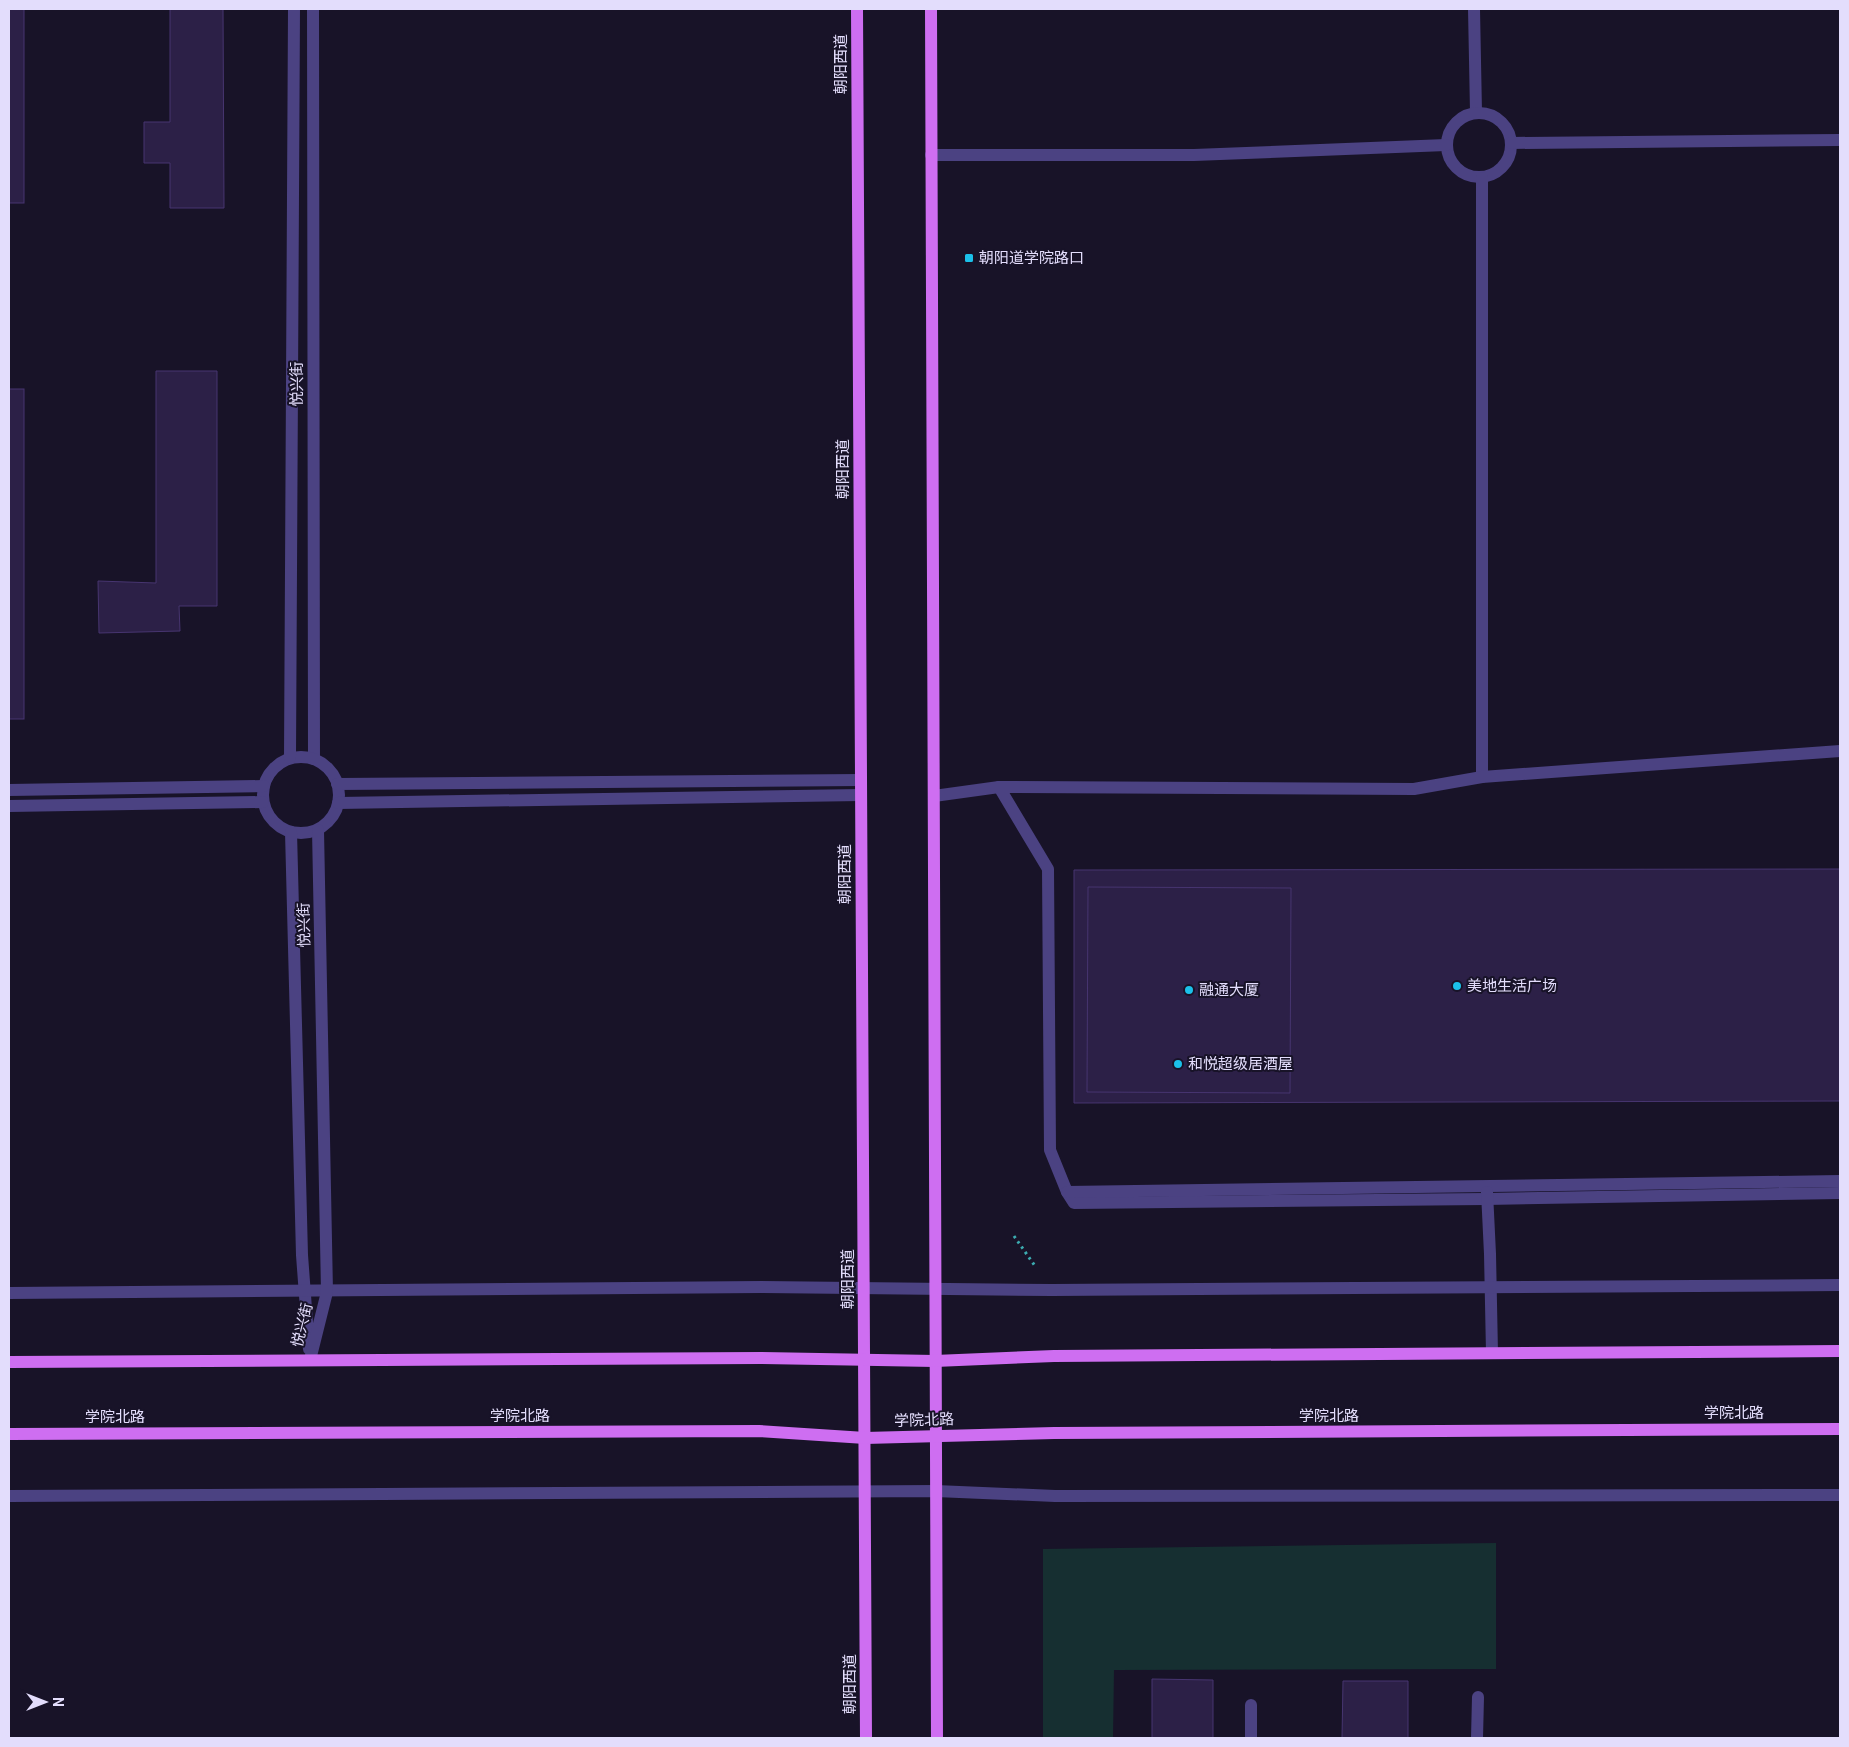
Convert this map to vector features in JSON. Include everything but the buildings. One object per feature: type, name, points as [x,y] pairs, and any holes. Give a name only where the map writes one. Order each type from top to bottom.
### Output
[{"type":"main road","name":"朝阳西道","points":[[857,9],[866,1738]]},
{"type":"main road","points":[[931,9],[937,1738]]},
{"type":"main road","points":[[9,1362],[760,1358],[935,1361],[1054,1356],[1840,1351]]},
{"type":"main road","name":"学院北路","points":[[9,1434],[759,1431],[865,1438],[1054,1433],[1840,1429]]},
{"type":"street","name":"悦兴街","points":[[290,758],[294,9]]},
{"type":"street","name":"悦兴街","points":[[313,9],[314,759]]},
{"type":"street","points":[[1474,9],[1476,112]]},
{"type":"street","points":[[1476,112],[1496,117],[1504,124],[1510,133],[1511,143],[1511,153],[1507,163],[1500,170],[1482,178],[1471,177],[1457,169],[1448,156],[1446,145],[1452,126],[1458,119],[1476,112]]},
{"type":"street","points":[[1511,143],[1840,140]]},
{"type":"street","points":[[931,155],[1194,156],[1446,145]]},
{"type":"street","points":[[1482,178],[1482,777]]},
{"type":"street","points":[[934,796],[999,787],[1414,789],[1482,777],[1840,751]]},
{"type":"street","points":[[290,758],[314,759],[324,764],[332,773],[337,784],[338,803],[334,814],[318,830],[300,834],[291,832],[281,828],[267,813],[263,802],[267,776],[281,762],[290,758]]},
{"type":"street","points":[[337,784],[861,780]]},
{"type":"street","points":[[9,790],[264,786]]},
{"type":"street","points":[[999,787],[1048,869],[1050,1150],[1067,1192],[1840,1193]]},
{"type":"street","points":[[338,803],[861,795]]},
{"type":"street","points":[[9,806],[263,802]]},
{"type":"street","name":"悦兴街","points":[[310,1360],[327,1292],[318,830]]},
{"type":"street","name":"悦兴街","points":[[291,832],[302,1255],[310,1360]]},
{"type":"street","points":[[1486,1193],[1840,1181]]},
{"type":"street","points":[[1486,1193],[1490,1254],[1492,1353]]},
{"type":"street","points":[[9,1293],[327,1292],[761,1287],[1062,1290],[1840,1285]]},
{"type":"street","points":[[9,1496],[936,1491],[1055,1496],[1840,1495]]},
{"type":"street","points":[[1477,1738],[1478,1698]]},
{"type":"street","points":[[1251,1706],[1251,1738]]},
{"type":"green space","points":[[1496,1543],[1496,1669],[1114,1670],[1113,1738],[1043,1738],[1043,1549]]},
{"type":"place","name":"朝阳道学院路口","points":[[969,258]]},
{"type":"place","name":"美地生活广场","points":[[1457,986]]},
{"type":"place","name":"融通大厦","points":[[1189,990]]},
{"type":"place","name":"和悦超级居酒屋","points":[[1178,1064]]}]
